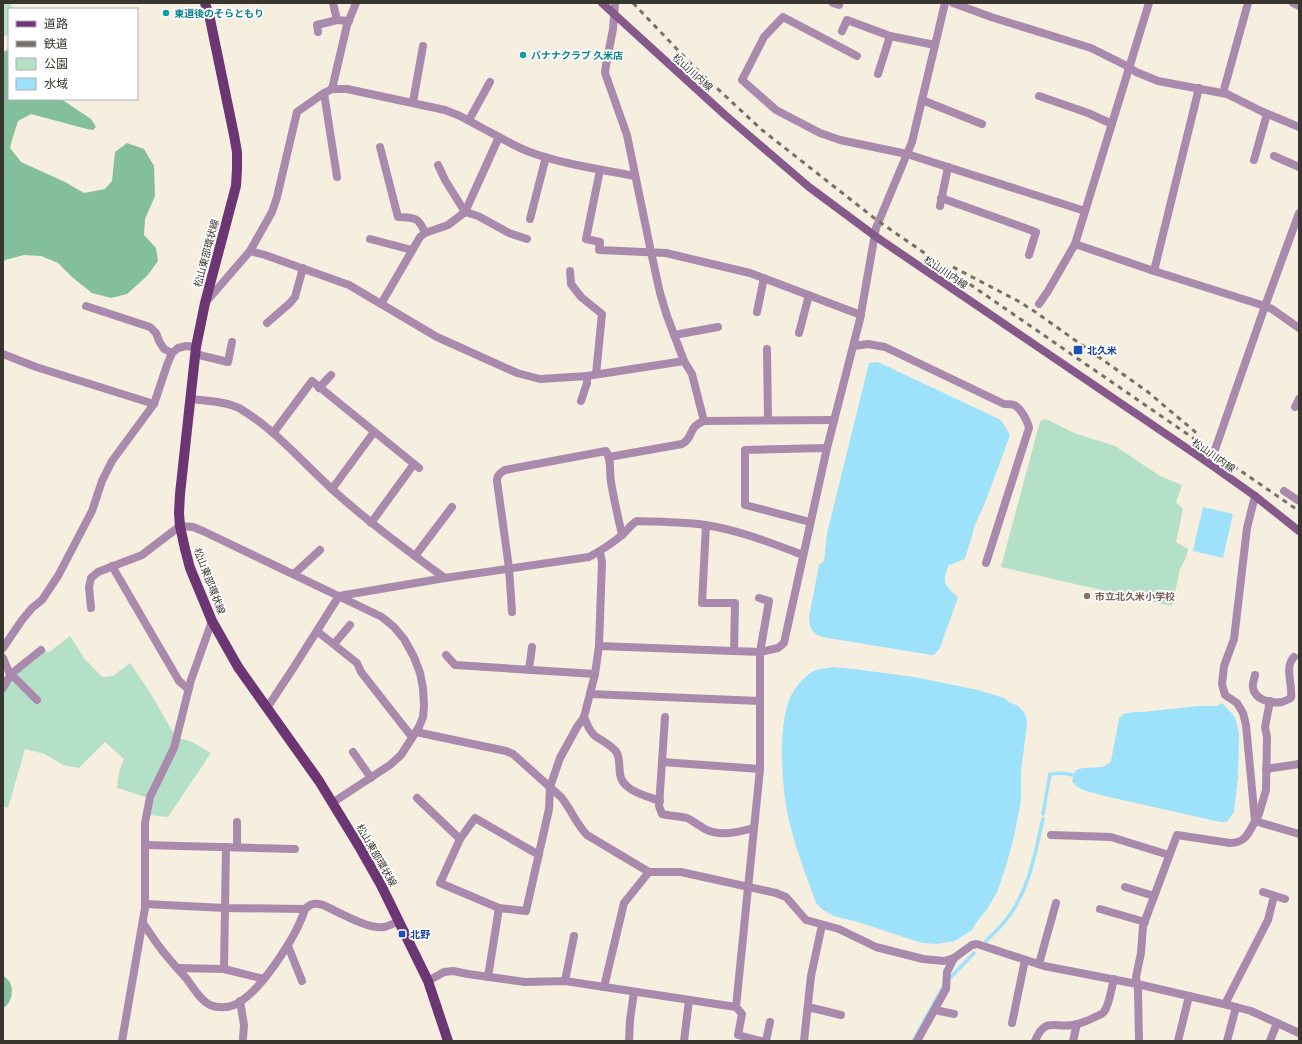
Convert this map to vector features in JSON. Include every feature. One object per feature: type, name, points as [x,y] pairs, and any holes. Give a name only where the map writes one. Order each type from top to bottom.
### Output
[{"type":"main road","name":"松山東部環状線","points":[[205,3],[234,135],[238,168],[236,186],[205,303],[196,350],[180,494],[180,526],[190,568],[212,621],[238,667],[319,782],[381,885],[428,981],[448,1041]]},
{"type":"main road","name":"松山川内線","points":[[602,3],[769,153],[810,187],[875,236],[1210,464],[1255,496],[1299,531]]},
{"type":"street","points":[[333,3],[337,20]]},
{"type":"street","points":[[337,177],[328,91],[349,21],[356,3]]},
{"type":"street","points":[[615,3],[613,29],[605,73],[627,134],[660,293],[684,361],[692,374],[704,421]]},
{"type":"street","points":[[599,646],[760,652],[778,648],[784,643],[827,448],[861,315],[878,221],[912,142],[945,3]]},
{"type":"street","points":[[953,3],[991,17],[1091,48],[1136,72],[1158,81],[1223,93],[1237,98],[1267,114],[1299,127]]},
{"type":"street","points":[[1040,304],[1075,244],[1149,3]]},
{"type":"street","points":[[1223,93],[1248,3]]},
{"type":"street","points":[[1293,3],[1299,6]]},
{"type":"street","points":[[857,56],[783,17],[764,37],[742,80],[776,110],[820,133],[840,140],[907,154],[1085,211]]},
{"type":"street","points":[[318,32],[317,25],[337,20],[349,21]]},
{"type":"street","points":[[842,31],[846,20],[890,36],[935,45]]},
{"type":"street","points":[[878,74],[890,36]]},
{"type":"street","points":[[413,102],[423,46]]},
{"type":"street","points":[[469,120],[490,82]]},
{"type":"street","points":[[1154,271],[1199,88]]},
{"type":"street","points":[[205,303],[250,251],[272,212],[277,197],[297,112],[328,91],[347,90],[413,102],[445,110],[469,120],[525,150],[546,158],[635,176]]},
{"type":"street","points":[[1039,96],[1112,124]]},
{"type":"street","points":[[922,100],[982,124]]},
{"type":"street","points":[[1254,160],[1267,114]]},
{"type":"street","points":[[381,304],[420,237],[425,233],[448,225],[465,212],[499,137]]},
{"type":"street","points":[[380,147],[398,217],[415,219],[420,222],[425,233]]},
{"type":"street","points":[[1274,156],[1299,167]]},
{"type":"street","points":[[530,219],[546,158]]},
{"type":"street","points":[[438,165],[445,180],[465,212],[478,216],[509,233],[526,239]]},
{"type":"street","points":[[948,168],[941,202],[1036,232],[1029,255]]},
{"type":"street","points":[[600,170],[586,239],[600,242],[600,250],[666,253],[743,271],[861,315]]},
{"type":"street","points":[[1210,464],[1299,212]]},
{"type":"street","points":[[370,239],[412,250]]},
{"type":"street","points":[[1075,244],[1265,306],[1272,309],[1299,328]]},
{"type":"street","points":[[250,251],[349,285],[437,337],[517,373],[540,379],[587,376],[684,361]]},
{"type":"street","points":[[267,323],[295,297],[303,268]]},
{"type":"street","points":[[570,271],[571,284],[581,297],[602,314],[596,374]]},
{"type":"street","points":[[757,312],[764,278]]},
{"type":"street","points":[[799,333],[808,295]]},
{"type":"street","points":[[86,306],[97,311],[150,327],[156,333],[164,349],[172,353]]},
{"type":"street","points":[[674,335],[718,327]]},
{"type":"street","points":[[3,648],[22,620],[32,608],[42,600],[58,576],[92,512],[102,481],[112,461],[154,404],[172,353],[178,348],[186,346],[228,362],[232,342]]},
{"type":"street","points":[[854,346],[868,344],[885,347],[1004,404],[1013,404],[1018,407],[1028,423],[1029,428],[986,562]]},
{"type":"street","points":[[767,349],[768,420]]},
{"type":"street","points":[[3,354],[36,367],[154,404]]},
{"type":"street","points":[[319,388],[331,375]]},
{"type":"street","points":[[581,401],[587,383],[587,376]]},
{"type":"street","points":[[274,432],[312,381],[416,466],[371,523]]},
{"type":"street","points":[[191,399],[225,404],[237,408],[274,432],[332,489],[371,523],[445,578]]},
{"type":"street","points":[[609,457],[682,444],[686,442],[697,424],[704,421],[834,420]]},
{"type":"street","points":[[332,489],[374,432]]},
{"type":"street","points":[[810,522],[745,505],[745,450],[827,448]]},
{"type":"street","points":[[512,612],[509,568],[497,481],[497,477],[500,472],[533,464],[606,451],[609,457],[611,480],[622,535]]},
{"type":"street","points":[[1284,491],[1299,501]]},
{"type":"street","points":[[1255,496],[1247,528],[1234,640],[1224,666],[1222,684],[1226,695],[1237,703],[1243,713],[1246,725],[1255,821]]},
{"type":"street","points":[[415,556],[452,508]]},
{"type":"street","points":[[267,708],[339,596],[509,568],[589,557],[600,552],[637,521],[706,525],[741,533],[803,555]]},
{"type":"street","points":[[706,525],[702,602],[735,603],[734,651]]},
{"type":"street","points":[[91,608],[89,587],[91,578],[98,572],[142,555],[180,526],[193,527],[203,530],[382,617],[394,627],[404,639],[414,657],[420,673],[423,688],[424,706],[422,717],[419,727],[401,755],[390,765],[332,803]]},
{"type":"street","points":[[294,574],[320,550]]},
{"type":"street","points":[[539,854],[475,818],[460,838],[440,883],[499,908],[526,911],[539,854],[549,809],[550,787],[560,758],[584,717],[595,674],[599,646],[602,562],[600,552]]},
{"type":"street","points":[[112,566],[179,681],[188,689]]},
{"type":"street","points":[[736,1007],[760,769],[760,652],[769,601],[759,598]]},
{"type":"street","points":[[122,1041],[143,923],[145,904],[146,823],[150,797],[174,748],[188,689],[212,621]]},
{"type":"street","points":[[334,644],[350,625]]},
{"type":"street","points":[[317,631],[358,663],[361,672],[414,734],[506,751],[513,754],[566,803],[580,828],[587,835],[649,872],[681,872],[776,892],[786,896],[806,920],[843,931],[876,947],[915,957],[940,961],[954,958],[972,945],[978,944],[1039,964],[1137,984],[1251,1011],[1299,1033]]},
{"type":"street","points":[[529,670],[532,647]]},
{"type":"street","points":[[3,688],[11,674],[41,650]]},
{"type":"street","points":[[446,655],[454,665],[595,674]]},
{"type":"street","points":[[1255,675],[1252,686],[1254,693],[1258,698],[1282,702],[1291,698],[1292,691],[1289,668],[1291,660],[1294,657]]},
{"type":"street","points":[[3,658],[11,674],[37,700]]},
{"type":"street","points":[[590,694],[760,701]]},
{"type":"street","points":[[1139,1041],[1136,977],[1141,953],[1143,926],[1169,855],[1177,835],[1238,843],[1248,834],[1259,814],[1266,790],[1267,737],[1265,727],[1270,701]]},
{"type":"street","points":[[665,716],[659,806],[662,814],[688,818],[695,824],[708,830],[724,833],[741,832],[754,828]]},
{"type":"street","points":[[584,717],[593,735],[612,747],[617,753],[620,777],[624,783],[630,789],[660,801]]},
{"type":"street","points":[[353,752],[371,778]]},
{"type":"street","points":[[662,762],[760,769]]},
{"type":"street","points":[[1266,769],[1299,764]]},
{"type":"street","points":[[417,798],[460,838]]},
{"type":"street","points":[[1255,821],[1299,834]]},
{"type":"street","points":[[237,822],[237,848]]},
{"type":"street","points":[[1051,836],[1111,837],[1169,855]]},
{"type":"street","points":[[145,845],[295,849]]},
{"type":"street","points":[[224,969],[226,847]]},
{"type":"street","points":[[604,987],[624,903],[649,872]]},
{"type":"street","points":[[1125,887],[1154,896]]},
{"type":"street","points":[[1262,892],[1285,899]]},
{"type":"street","points":[[1225,1004],[1268,920],[1274,896]]},
{"type":"street","points":[[143,923],[166,955],[201,998],[209,1004],[224,1008],[234,1005],[240,1001],[251,993],[264,979],[288,946],[301,922],[305,909],[310,904],[316,903],[323,905],[365,924],[374,926],[384,927],[399,921]]},
{"type":"street","points":[[1039,964],[1056,903]]},
{"type":"street","points":[[145,904],[225,908],[305,909]]},
{"type":"street","points":[[488,977],[499,908]]},
{"type":"street","points":[[1100,910],[1145,922]]},
{"type":"street","points":[[804,1041],[811,976],[822,925]]},
{"type":"street","points":[[565,981],[574,936]]},
{"type":"street","points":[[288,946],[302,981]]},
{"type":"street","points":[[917,1041],[946,989],[947,972],[954,958]]},
{"type":"street","points":[[1012,1023],[1025,960]]},
{"type":"street","points":[[178,968],[224,969],[264,979]]},
{"type":"street","points":[[428,981],[444,972],[453,970],[468,974],[525,982],[565,981],[736,1007],[742,1014],[738,1035],[762,1041]]},
{"type":"street","points":[[1035,1041],[1040,1031],[1045,1026],[1072,1026],[1103,1014],[1114,979]]},
{"type":"street","points":[[629,1041],[634,992]]},
{"type":"street","points":[[1178,1041],[1189,996]]},
{"type":"street","points":[[684,1041],[689,1000]]},
{"type":"street","points":[[240,1001],[244,1025],[243,1038]]},
{"type":"street","points":[[808,1007],[841,1015]]},
{"type":"street","points":[[1227,1041],[1236,1007]]},
{"type":"street","points":[[935,1010],[954,1014]]},
{"type":"street","points":[[766,1041],[770,1022]]},
{"type":"street","points":[[1270,1041],[1277,1023]]},
{"type":"street","points":[[1073,1041],[1077,1024]]},
{"type":"green space","points":[[3,3],[10,3],[12,8],[8,8],[8,34],[3,37]]},
{"type":"green space","points":[[8,50],[8,100],[62,100],[91,119],[96,127],[93,130],[87,129],[31,114],[18,121],[10,148],[21,162],[65,182],[84,193],[105,189],[112,181],[115,152],[127,143],[144,149],[154,166],[155,196],[145,219],[144,235],[156,248],[158,261],[147,276],[127,294],[111,298],[92,293],[72,277],[58,263],[41,256],[24,255],[5,260],[3,263],[3,52]]},
{"type":"green space","points":[[1044,419],[1074,433],[1115,446],[1160,476],[1182,485],[1176,502],[1183,509],[1176,542],[1188,549],[1186,558],[1180,569],[1172,606],[1001,567],[1040,422]]},
{"type":"green space","points":[[70,636],[84,658],[102,677],[113,676],[130,663],[149,691],[174,734],[179,738],[192,742],[211,753],[168,817],[149,815],[152,799],[117,788],[119,772],[124,759],[105,742],[79,768],[63,765],[45,754],[25,749],[8,808],[3,806],[3,685],[6,674],[42,646],[48,653]]},
{"type":"green space","points":[[3,976],[10,983],[12,995],[9,1003],[3,1008]]},
{"type":"water","points":[[878,362],[1001,420],[1010,435],[985,503],[975,525],[965,559],[949,565],[945,576],[947,587],[958,597],[940,648],[935,654],[932,655],[822,637],[813,632],[810,624],[809,617],[819,565],[824,561],[827,534],[869,363]]},
{"type":"water","points":[[1203,507],[1233,514],[1223,558],[1193,551]]},
{"type":"water","points":[[832,667],[914,677],[978,690],[1004,698],[1018,706],[1026,717],[1027,724],[1021,771],[1021,800],[1014,837],[1006,866],[997,892],[988,908],[972,930],[955,941],[936,944],[922,943],[858,922],[834,916],[823,910],[816,903],[802,865],[787,812],[782,761],[783,726],[790,698],[803,679],[811,672]]},
{"type":"water","points":[[1222,703],[1235,717],[1239,734],[1238,777],[1234,812],[1226,822],[1220,822],[1105,796],[1083,790],[1076,786],[1072,781],[1075,771],[1084,768],[1104,766],[1111,761],[1119,719],[1123,714],[1198,706],[1217,706]]},
{"type":"waterway","points":[[1043,814],[1050,774],[1062,773],[1073,775]]},
{"type":"waterway","points":[[986,941],[1007,919],[1022,893],[1031,869],[1043,819]]},
{"type":"waterway","points":[[951,977],[974,953]]},
{"type":"waterway","points":[[913,1041],[943,987]]},
{"type":"railway","points":[[633,3],[693,66],[762,130],[878,221],[1299,511]]},
{"type":"railway","points":[[953,267],[1034,311],[1148,392],[1200,436]]},
{"type":"place","name":"東道後のそらともり","points":[[166,13]]},
{"type":"place","name":"バナナクラブ 久米店","points":[[523,55]]},
{"type":"place","name":"北久米","points":[[1078,350]]},
{"type":"place","name":"市立北久米小学校","points":[[1087,596]]},
{"type":"place","name":"北野","points":[[402,934]]}]
